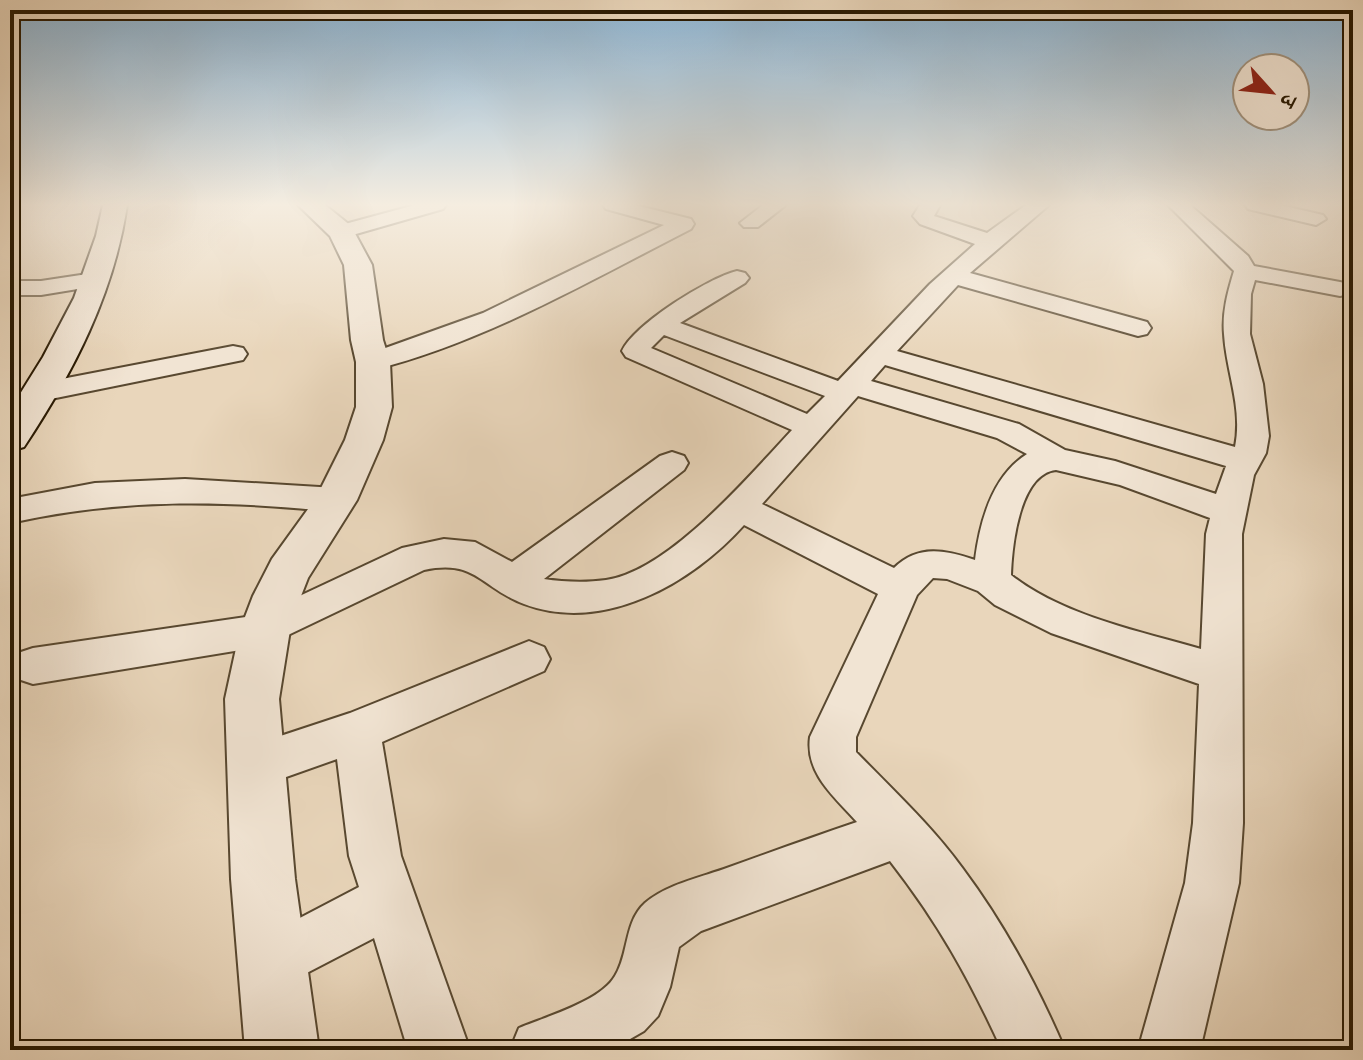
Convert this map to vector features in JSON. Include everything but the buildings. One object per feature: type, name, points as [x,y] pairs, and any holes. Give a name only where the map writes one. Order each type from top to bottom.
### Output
[{"type":"street","points":[[11,437],[63,351],[94,280],[101,254]]},
{"type":"street","points":[[282,1050],[263,879],[252,699],[265,630],[288,571],[312,540],[336,500],[364,440],[374,407],[373,362],[358,265],[351,254]]},
{"type":"street","points":[[373,362],[410,352],[483,322],[621,254]]},
{"type":"street","points":[[33,666],[265,630],[415,558],[444,552],[462,552],[538,593],[563,597],[607,595],[641,584],[672,565],[740,508],[877,354],[976,254]]},
{"type":"street","points":[[1169,1050],[1212,883],[1218,823],[1224,534],[1237,475],[1246,461],[1253,436],[1249,384],[1237,334],[1239,294],[1246,271],[1233,254]]},
{"type":"street","points":[[1246,271],[1340,289]]},
{"type":"street","points":[[953,276],[1138,328]]},
{"type":"street","points":[[737,278],[661,325],[639,341],[636,351],[813,428]]},
{"type":"street","points":[[10,288],[41,288],[94,280]]},
{"type":"street","points":[[661,325],[846,388],[1008,431],[1033,443],[1055,459]]},
{"type":"street","points":[[41,392],[233,354]]},
{"type":"street","points":[[877,354],[1246,461]]},
{"type":"street","points":[[992,581],[993,554],[1004,509],[1023,472],[1039,461],[1055,459],[1083,464],[1227,511]]},
{"type":"street","points":[[513,582],[672,463]]},
{"type":"street","points":[[10,511],[92,495],[153,490],[210,489],[336,500]]},
{"type":"street","points":[[740,508],[900,588]]},
{"type":"street","points":[[1034,1050],[984,949],[944,887],[900,832],[835,763],[832,747],[838,725],[900,588],[911,571],[924,563],[937,563],[992,581],[1000,591],[1024,603],[1134,645],[1222,673]]},
{"type":"street","points":[[255,766],[357,731],[529,659]]},
{"type":"street","points":[[357,731],[375,856],[439,1050]]},
{"type":"street","points":[[541,1050],[598,1024],[631,1004],[643,982],[656,933],[667,920],[686,909],[900,832]]},
{"type":"street","points":[[274,962],[389,900]]}]
